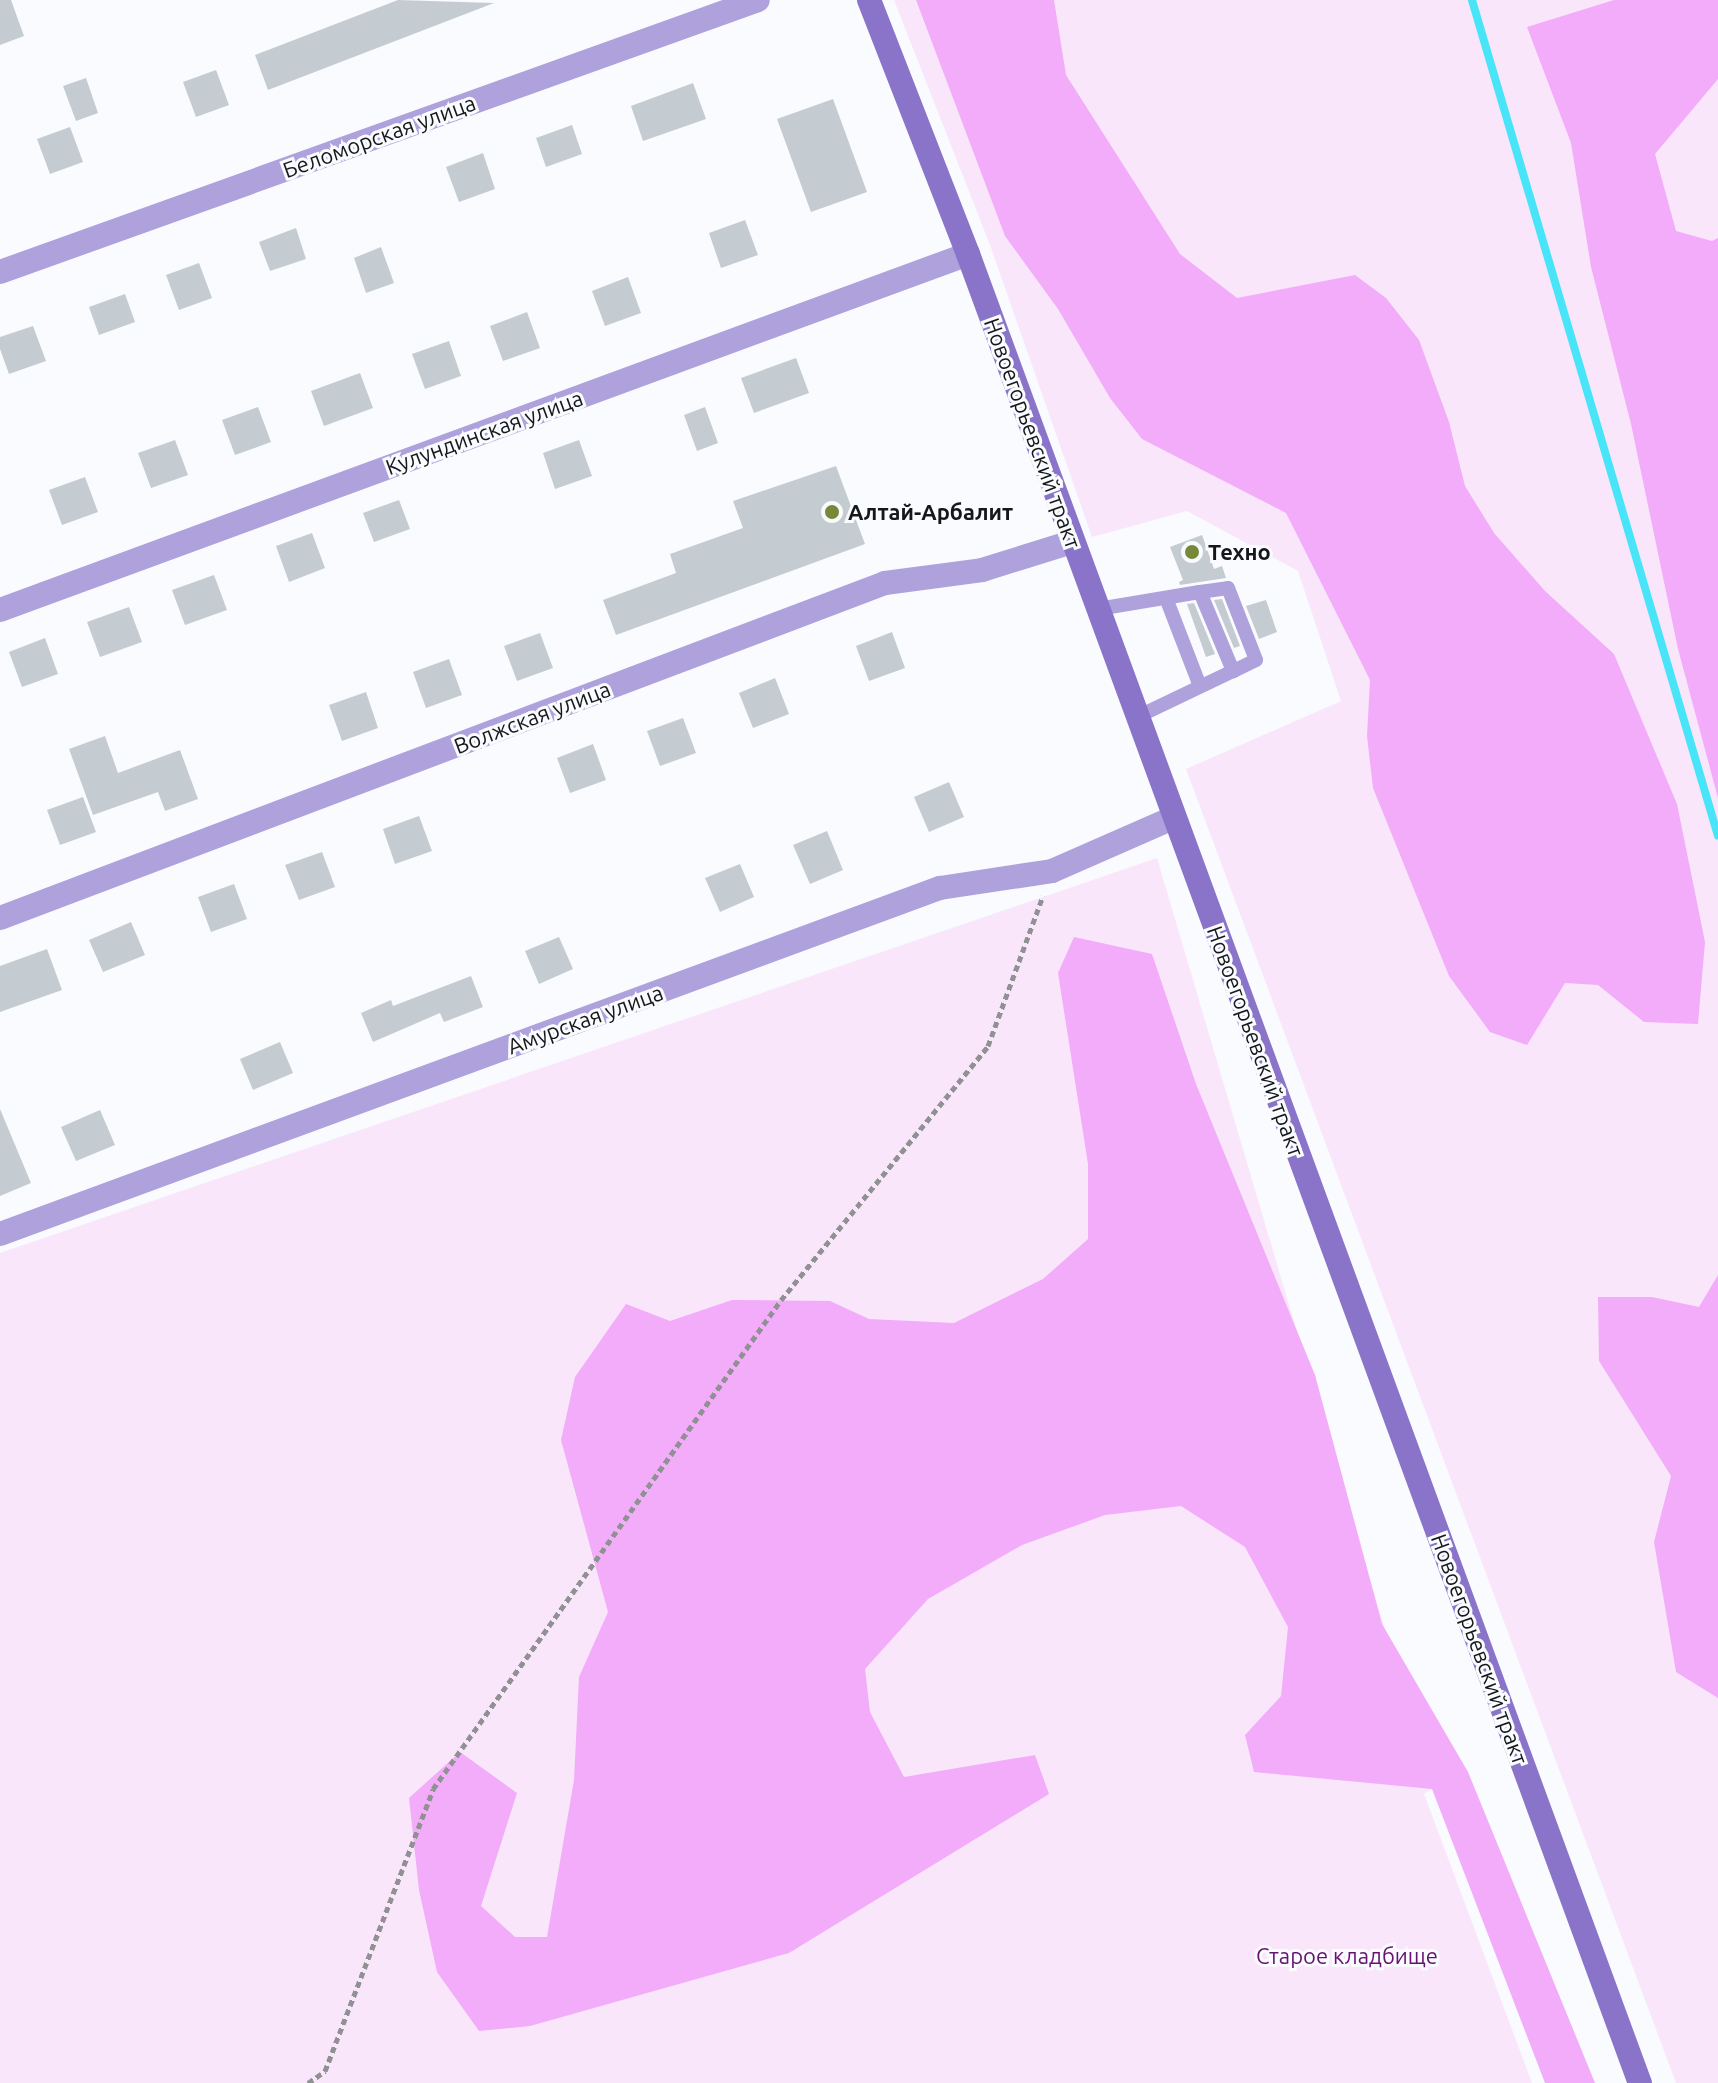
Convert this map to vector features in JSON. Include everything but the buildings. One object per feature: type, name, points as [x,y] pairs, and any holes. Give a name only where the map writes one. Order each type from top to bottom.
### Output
[{"type":"main road","name":"Новоегорьевский тракт","points":[[869,0],[968,254],[1640,2083]]},
{"type":"street","name":"Беломорская улица","points":[[0,272],[758,0]]},
{"type":"street","name":"Кулундинская улица","points":[[0,610],[968,254]]},
{"type":"street","name":"Волжская улица","points":[[0,918],[885,583],[982,570],[1072,542]]},
{"type":"street","name":"Амурская улица","points":[[0,1234],[940,888],[1052,871],[1173,818]]},
{"type":"lane","points":[[1098,609],[1228,588],[1256,660],[1137,717]]},
{"type":"lane","points":[[1200,592],[1233,671]]},
{"type":"lane","points":[[1166,598],[1200,686]]},
{"type":"path","points":[[308,2083],[325,2071],[433,1789],[781,1300],[988,1046],[1052,871]]},
{"type":"green space","points":[[894,0],[1718,0],[1718,2083],[1676,2083],[1186,769],[1341,701],[1298,571],[1187,511],[1092,537],[990,245]]},
{"type":"green space","name":"Старое кладбище","points":[[1157,858],[1432,1789],[1424,1794],[1532,2083],[0,2083],[0,1253]]},
{"type":"shaded area","points":[[916,0],[1054,0],[1066,75],[1180,254],[1237,298],[1355,275],[1386,298],[1419,340],[1449,422],[1465,486],[1494,533],[1545,591],[1614,654],[1677,804],[1705,942],[1698,1024],[1644,1022],[1598,985],[1565,983],[1527,1045],[1490,1032],[1449,976],[1373,788],[1367,736],[1370,680],[1286,513],[1142,439],[1110,398],[1058,309],[1005,236]]},
{"type":"shaded area","points":[[1614,0],[1718,0],[1718,79],[1655,154],[1676,231],[1712,241],[1718,238],[1718,798],[1678,649],[1631,424],[1591,267],[1571,143],[1527,27]]},
{"type":"shaded area","points":[[1074,937],[1152,954],[1196,1084],[1315,1375],[1382,1624],[1468,1772],[1595,2083],[1545,2083],[1432,1789],[1254,1772],[1245,1735],[1281,1696],[1288,1627],[1245,1547],[1181,1506],[1105,1515],[1022,1545],[928,1599],[865,1669],[870,1712],[904,1777],[1035,1755],[1049,1794],[789,1953],[530,2026],[479,2031],[437,1972],[419,1890],[409,1798],[460,1752],[517,1793],[481,1906],[515,1937],[547,1937],[574,1780],[579,1677],[608,1612],[561,1440],[575,1377],[626,1304],[670,1321],[732,1300],[830,1301],[869,1319],[954,1323],[1043,1279],[1088,1239],[1088,1164],[1058,973]]},
{"type":"shaded area","points":[[1718,1275],[1718,1698],[1676,1672],[1654,1542],[1671,1476],[1599,1361],[1598,1297],[1652,1297],[1699,1307]]},
{"type":"waterway","points":[[1472,0],[1718,836]]},
{"type":"place","name":"Алтай-Арбалит","points":[[832,512]]},
{"type":"place","name":"Техно","points":[[1192,552]]}]
